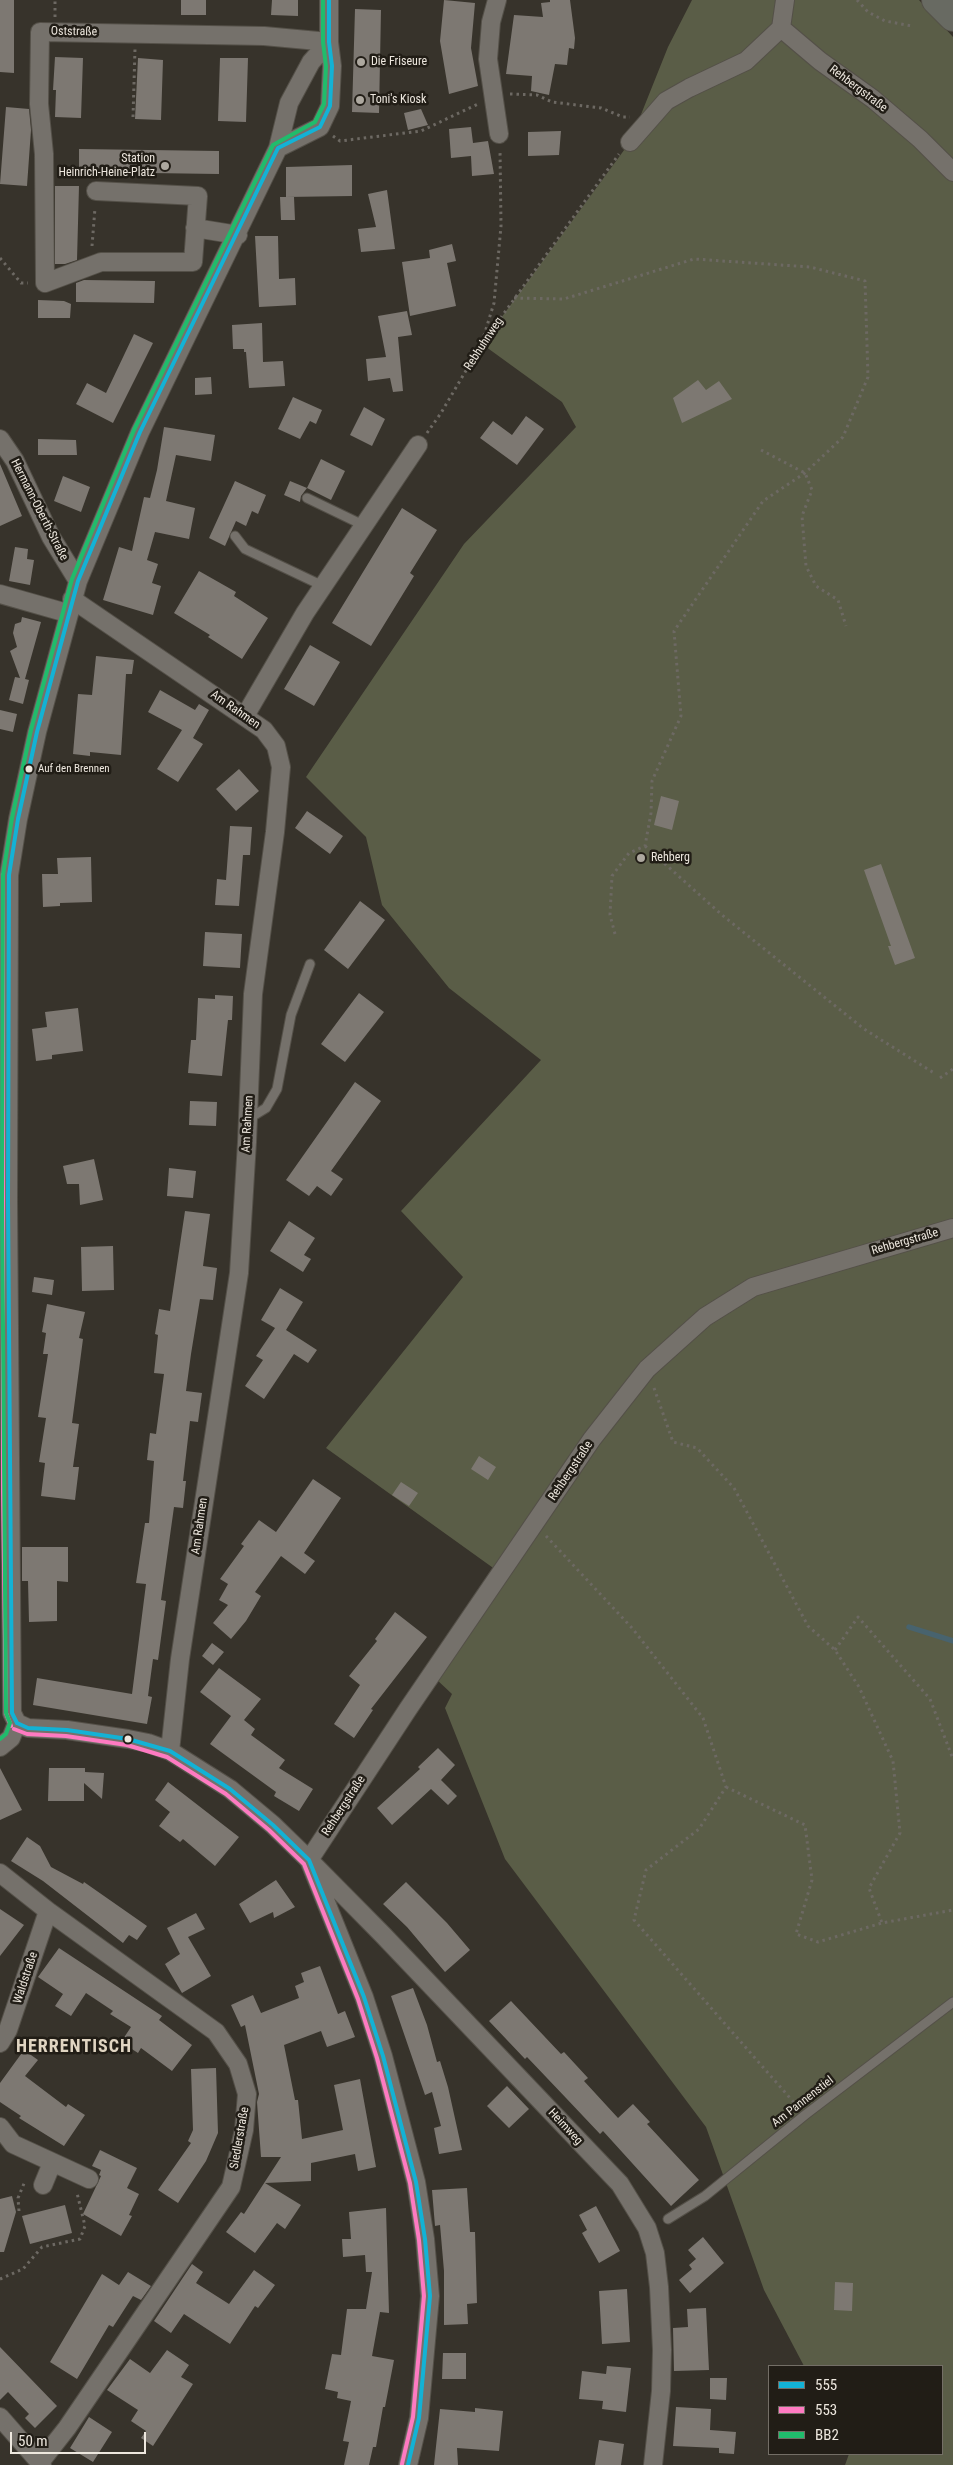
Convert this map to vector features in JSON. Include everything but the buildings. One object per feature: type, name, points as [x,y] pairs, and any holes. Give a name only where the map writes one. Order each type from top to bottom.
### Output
[{"type":"main road","points":[[936,0],[953,18]]},
{"type":"street","points":[[278,148],[320,127],[330,106],[332,66],[329,42],[329,0]]},
{"type":"street","points":[[497,0],[491,22],[488,59],[495,96],[499,134]]},
{"type":"street","points":[[630,142],[666,101],[689,88],[746,62],[781,28],[785,0]]},
{"type":"street","name":"Rehbergstraße","points":[[781,28],[820,60],[874,99],[920,138],[953,172]]},
{"type":"street","name":"Oststraße","points":[[45,283],[44,154],[39,104],[40,32],[264,36],[329,42]]},
{"type":"street","points":[[0,1747],[11,1738],[17,1723],[12,1713],[4,1493],[4,874],[18,819],[36,732],[78,581],[140,432],[238,235],[278,148],[289,103],[311,62],[329,42]]},
{"type":"street","points":[[45,283],[101,262],[192,262],[198,196],[96,191]]},
{"type":"street","points":[[195,228],[238,235]]},
{"type":"street","name":"Hermann-Oberth-Straße","points":[[0,439],[16,461],[51,537],[78,581]]},
{"type":"street","points":[[245,716],[324,586],[418,445]]},
{"type":"street","name":"Am Rahmen","points":[[0,594],[70,606],[245,716],[264,730],[276,746],[280,767],[275,832],[253,994],[248,1119],[238,1273],[182,1649],[170,1751]]},
{"type":"street","name":"Rehbergstraße","points":[[309,1860],[408,1708],[535,1525],[592,1439],[647,1369],[705,1317],[753,1287],[953,1228]]},
{"type":"street","name":"Heimweg","points":[[17,1723],[28,1728],[67,1730],[128,1738],[148,1743],[170,1751],[230,1789],[273,1824],[390,1942],[620,2184],[647,2228],[655,2253],[659,2287],[662,2350],[661,2390],[653,2465]]},
{"type":"street","points":[[309,1860],[364,1997],[383,2056],[416,2182],[425,2239],[430,2296],[419,2418],[408,2465]]},
{"type":"street","name":"Siedlerstraße","points":[[0,1873],[48,1911],[216,2032],[238,2064],[247,2094],[244,2130],[231,2186],[42,2463]]},
{"type":"street","name":"Waldstraße","points":[[0,2044],[8,2030],[48,1911]]},
{"type":"street","points":[[0,2127],[13,2144],[85,2177]]},
{"type":"street","points":[[43,2185],[52,2163]]},
{"type":"street","points":[[0,2417],[42,2463]]},
{"type":"lane","points":[[307,498],[363,525]]},
{"type":"lane","points":[[235,536],[244,549],[324,586]]},
{"type":"lane","points":[[248,1119],[266,1108],[277,1089],[292,1014],[310,964]]},
{"type":"lane","name":"Am Pannenstiel","points":[[668,2219],[705,2196],[806,2115],[953,2002]]},
{"type":"path","points":[[858,0],[868,12],[885,20],[912,26]]},
{"type":"path","points":[[133,117],[135,47]]},
{"type":"path","points":[[340,141],[421,131],[495,96],[520,93],[537,95],[552,102],[601,108],[623,117],[636,117],[645,123]]},
{"type":"path","points":[[481,345],[494,303],[501,226],[502,182],[499,134]]},
{"type":"path","name":"Rebhuhnweg","points":[[418,445],[441,413],[481,345],[612,162],[630,142]]},
{"type":"path","points":[[90,267],[96,191]]},
{"type":"path","points":[[0,258],[21,283],[45,283]]},
{"type":"path","points":[[514,298],[564,299],[694,259],[810,267],[865,281],[868,377],[843,436],[805,473],[763,501],[674,631],[681,716],[652,781],[651,813],[645,846]]},
{"type":"path","points":[[761,450],[805,473],[812,490],[802,516],[806,566],[816,586],[838,600],[846,626]]},
{"type":"path","points":[[615,934],[610,915],[612,876],[629,853],[645,846]]},
{"type":"path","points":[[645,846],[722,915],[864,1030],[934,1073]]},
{"type":"path","points":[[940,1078],[953,1069]]},
{"type":"path","points":[[647,1369],[673,1442],[697,1448],[734,1488],[808,1626],[835,1650],[859,1688],[893,1761],[900,1833],[869,1888],[882,1923]]},
{"type":"path","points":[[535,1525],[632,1628],[703,1718],[726,1787],[805,1825],[812,1880],[796,1934],[818,1942],[882,1923],[953,1910]]},
{"type":"path","points":[[835,1650],[858,1617],[930,1699],[953,1759]]},
{"type":"path","points":[[726,1787],[698,1829],[646,1870],[634,1920],[806,2115]]},
{"type":"path","points":[[0,2279],[23,2270],[42,2246],[80,2238],[85,2226],[77,2190],[85,2177]]},
{"type":"green space","points":[[692,0],[919,0],[953,37],[953,2465],[845,2465],[849,2455],[943,2455],[943,2365],[803,2365],[764,2290],[706,2127],[505,1859],[445,1708],[452,1694],[436,1679],[503,1575],[326,1448],[463,1277],[401,1211],[541,1060],[449,988],[382,905],[366,837],[306,777],[464,544],[576,427],[562,402],[482,344],[630,142],[668,47]]},
{"type":"waterway","points":[[909,1627],[953,1641]]},
{"type":"transit line","name":"BB2","points":[[0,1739],[6,1734],[10,1723],[6,1713],[2,1200],[3,875],[12,818],[31,730],[72,579],[134,430],[273,145],[315,122],[324,104],[326,66],[323,42],[323,0]]},
{"type":"transit line","name":"555","points":[[17,1723],[12,1713],[8,1200],[9,875],[18,819],[37,732],[78,581],[140,432],[278,148],[320,127],[330,106],[332,66],[329,42],[329,0]]},
{"type":"transit line","name":"553","points":[[3,875],[3,1492],[6,1713],[11,1726]]},
{"type":"transit line","name":"555","points":[[17,1723],[28,1728],[67,1730],[128,1739],[170,1751],[230,1789],[273,1825],[309,1860],[364,1997],[383,2056],[416,2182],[425,2239],[430,2296],[419,2418],[408,2465]]},
{"type":"transit line","name":"553","points":[[14,1729],[27,1734],[66,1736],[127,1745],[167,1757],[226,1794],[269,1830],[304,1864],[358,1999],[377,2058],[410,2183],[419,2240],[424,2296],[413,2417],[402,2464]]},
{"type":"place","name":"Die Friseure","points":[[361,62]]},
{"type":"place","name":"Toni's Kiosk","points":[[360,100]]},
{"type":"place","name":"Station Heinrich-Heine-Platz","points":[[165,166]]},
{"type":"place","name":"Auf den Brennen","points":[[29,769]]},
{"type":"place","name":"Rehberg","points":[[641,858]]},
{"type":"district","name":"HERRENTISCH","points":[[74,2047]]}]
